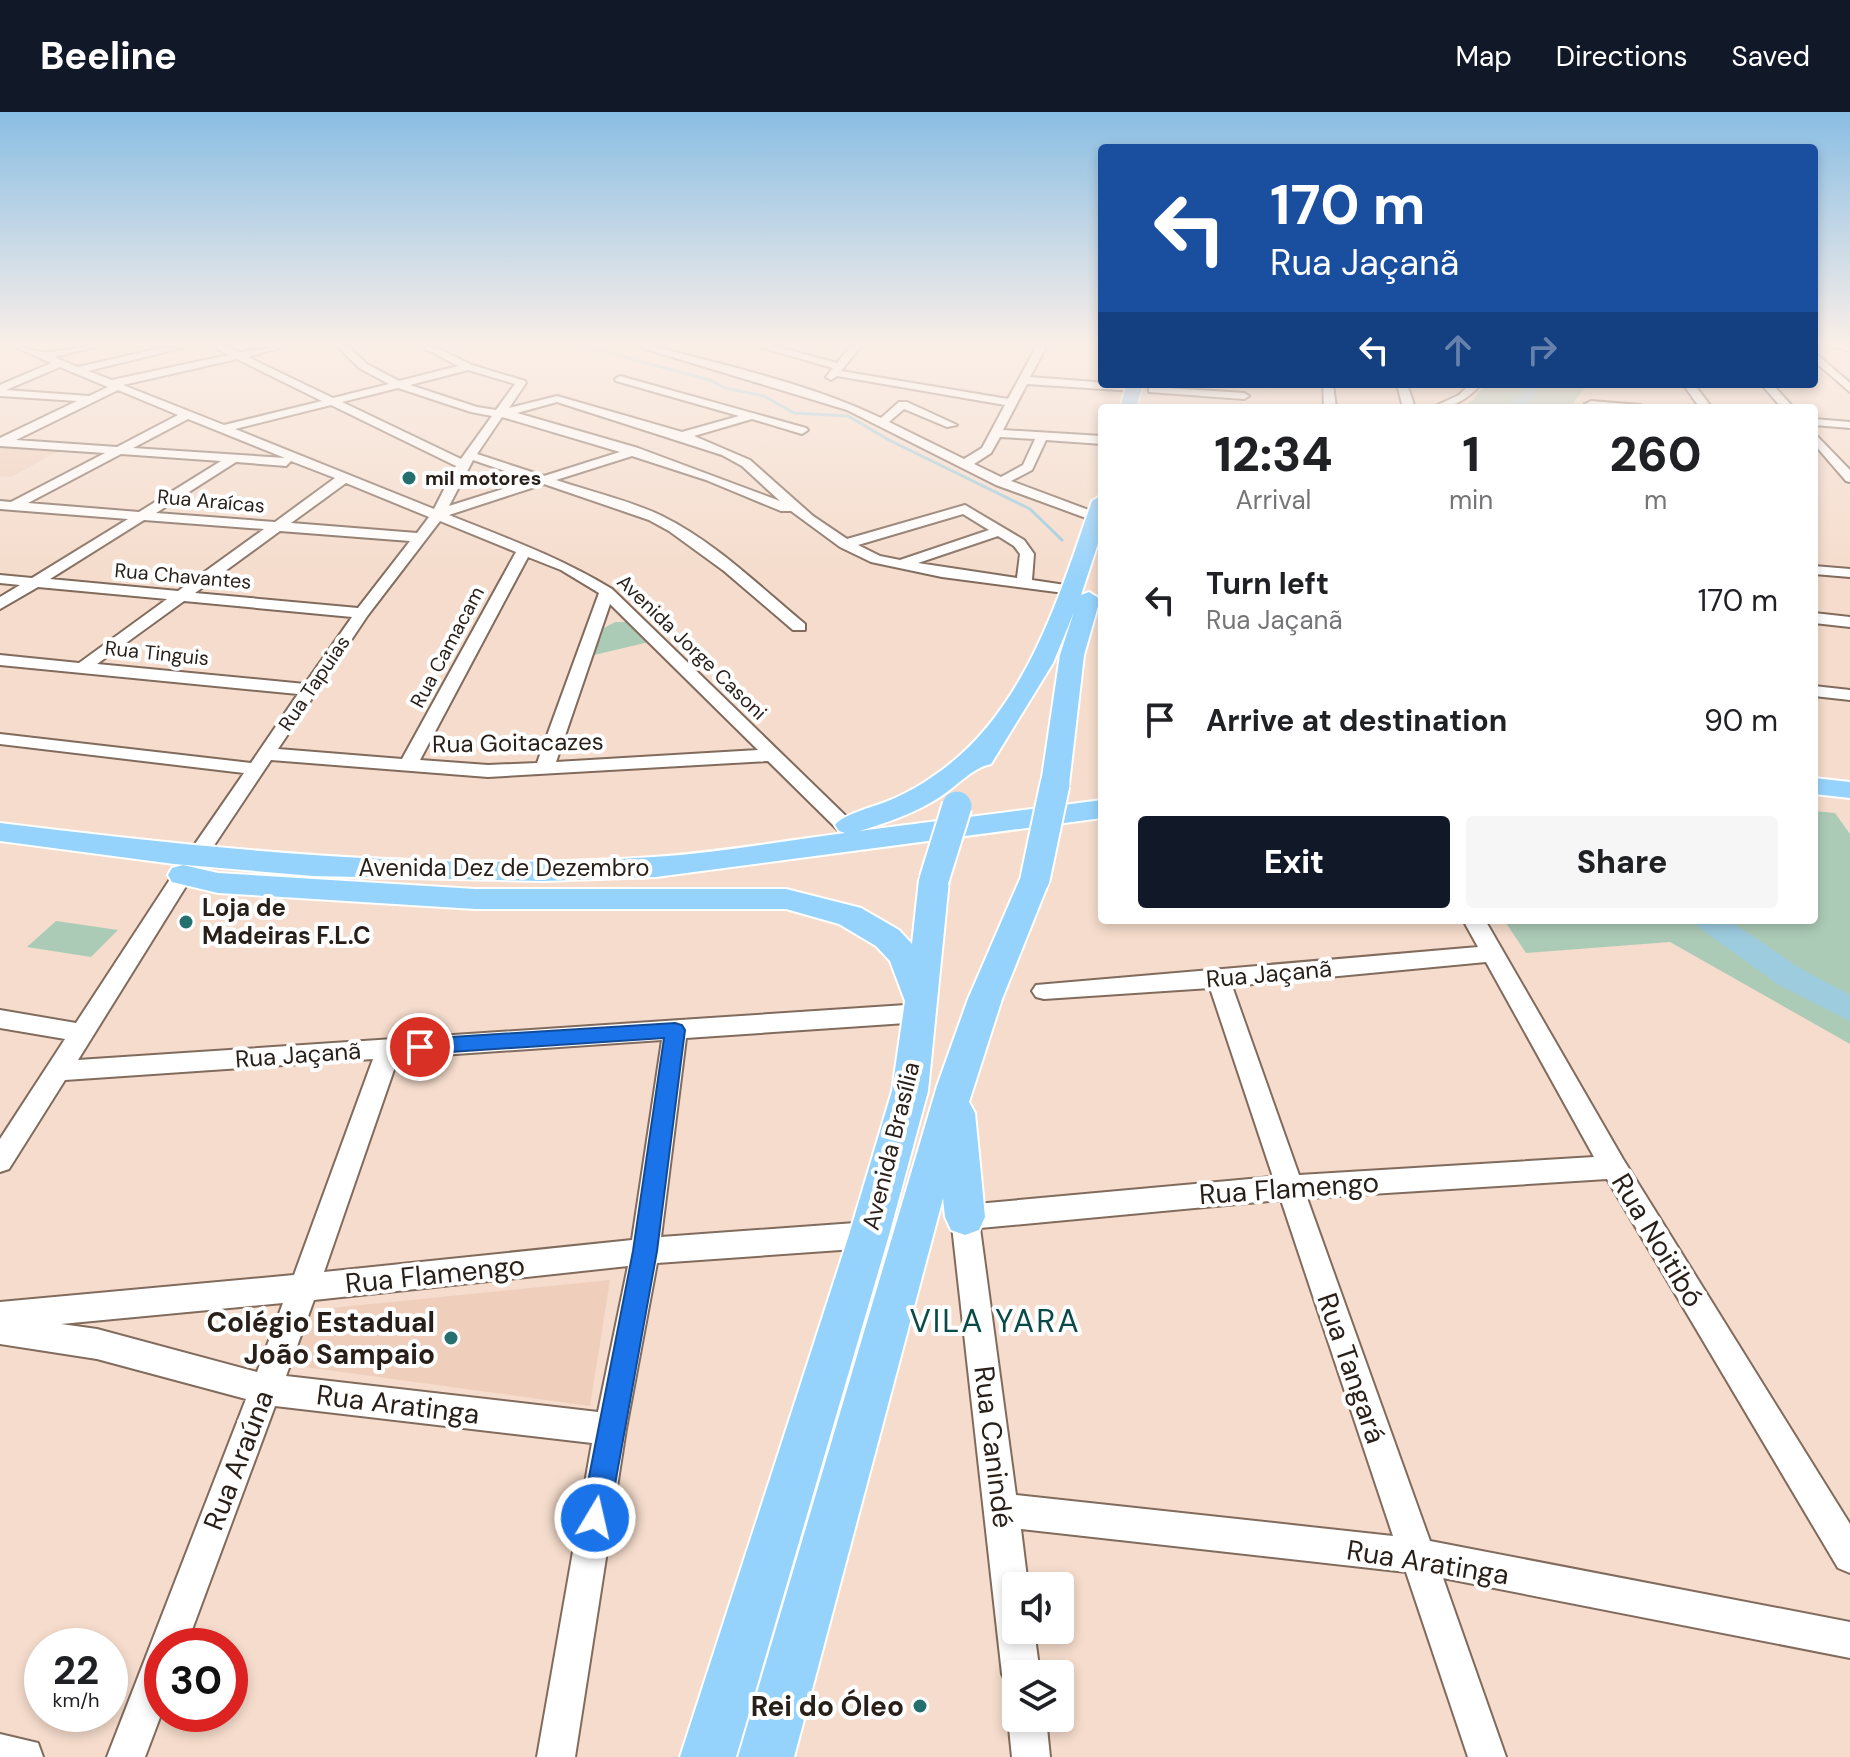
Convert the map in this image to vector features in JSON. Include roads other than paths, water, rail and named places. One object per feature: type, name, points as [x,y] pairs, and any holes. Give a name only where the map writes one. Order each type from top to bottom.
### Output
[{"type":"highway","name":"Avenida Brasília","points":[[708,1757],[869,1235],[910,1091],[934,880],[957,806],[992,741],[1041,663],[1072,590],[1098,516]]},
{"type":"highway","name":"Avenida Brasília","points":[[766,1757],[955,1086],[985,999],[1035,879],[1055,784],[1072,655],[1098,572]]},
{"type":"highway","points":[[193,863],[232,852],[608,862],[686,855],[845,826],[910,805],[968,765],[992,741]]},
{"type":"highway","points":[[1818,776],[1850,780]]},
{"type":"highway","points":[[1818,786],[1850,790]]},
{"type":"highway","name":"Avenida Dez de Dezembro","points":[[0,853],[438,872],[588,871],[656,867],[1098,810]]},
{"type":"highway","name":"Avenida Dez de Dezembro","points":[[0,832],[193,863],[436,883],[653,879],[845,852],[1098,825]]},
{"type":"highway","points":[[193,863],[218,883],[429,897],[786,899],[822,904],[849,914],[872,928],[905,956],[916,975],[921,1013]]},
{"type":"highway","points":[[955,1086],[956,1142],[965,1217]]},
{"type":"street","points":[[0,442],[39,424]]},
{"type":"street","points":[[0,513],[7,505],[169,424]]},
{"type":"street","points":[[209,424],[415,505],[448,512],[543,478],[724,424]]},
{"type":"street","points":[[236,424],[309,453],[306,463]]},
{"type":"street","points":[[222,429],[244,424]]},
{"type":"street","points":[[382,424],[466,460],[543,478],[682,530],[715,554],[799,627]]},
{"type":"street","name":"Rua Tapuias","points":[[0,1161],[193,863],[362,613],[421,535],[448,512],[466,460],[495,424]]},
{"type":"street","points":[[539,424],[748,490],[808,519]]},
{"type":"street","points":[[641,424],[726,452],[746,463],[808,519],[845,544],[897,565],[1072,590]]},
{"type":"street","points":[[779,424],[802,430]]},
{"type":"street","points":[[886,424],[1001,482],[1098,509]]},
{"type":"street","points":[[936,450],[952,424]]},
{"type":"street","points":[[965,464],[984,454],[1002,424]]},
{"type":"street","points":[[997,433],[1098,440]]},
{"type":"street","points":[[1001,482],[1028,467],[1042,436]]},
{"type":"street","points":[[0,442],[306,463]]},
{"type":"street","points":[[1820,451],[1850,478]]},
{"type":"street","points":[[0,604],[146,516],[233,459]]},
{"type":"street","points":[[82,668],[344,478]]},
{"type":"street","name":"Rua Araícas","points":[[7,505],[421,535]]},
{"type":"street","points":[[845,544],[965,509],[1019,543],[1027,554],[1024,583]]},
{"type":"street","name":"Avenida Jorge Casoni","points":[[448,512],[550,559],[607,592],[845,826]]},
{"type":"street","points":[[897,565],[1000,531]]},
{"type":"street","name":"Rua Camacam","points":[[407,767],[525,548]]},
{"type":"street","points":[[513,570],[550,559]]},
{"type":"street","points":[[1821,571],[1850,573]]},
{"type":"street","name":"Rua Chavantes","points":[[0,579],[362,613]]},
{"type":"street","points":[[544,770],[607,592]]},
{"type":"street","points":[[1818,618],[1850,622]]},
{"type":"street","name":"Rua Tinguis","points":[[0,660],[309,690]]},
{"type":"street","points":[[1818,691],[1850,695]]},
{"type":"street","name":"Rua Goitacazes","points":[[0,739],[261,762],[544,770],[772,755]]},
{"type":"street","name":"Rua Noitibó","points":[[1476,924],[1614,1167],[1850,1556]]},
{"type":"street","name":"Rua Jaçanã","points":[[1044,991],[1218,979],[1494,953]]},
{"type":"street","name":"Rua Tangará","points":[[1218,979],[1487,1757]]},
{"type":"street","name":"Rua Jaçanã","points":[[59,1071],[921,1013]]},
{"type":"street","points":[[0,1019],[84,1033]]},
{"type":"street","points":[[556,1757],[610,1429],[645,1251],[675,1030]]},
{"type":"street","name":"Rua Araúna","points":[[175,1628],[304,1288],[389,1049]]},
{"type":"street","name":"Rua Flamengo","points":[[965,1217],[1290,1187],[1614,1167]]},
{"type":"street","name":"Rua Canindé","points":[[965,1217],[1009,1572]]},
{"type":"street","name":"Rua Flamengo","points":[[0,1316],[304,1288],[645,1251],[869,1235]]},
{"type":"street","points":[[97,1344],[98,1329],[121,1304]]},
{"type":"street","name":"Rua Aratinga","points":[[0,1330],[97,1344],[264,1389],[610,1429]]},
{"type":"street","name":"Rua Aratinga","points":[[1002,1510],[1417,1556],[1850,1640]]},
{"type":"street","points":[[126,1757],[144,1709]]},
{"type":"street","points":[[1028,1732],[1031,1757]]},
{"type":"street","points":[[0,1753],[24,1757]]},
{"type":"waterway","points":[[861,424],[1030,509],[1062,540]]},
{"type":"waterway","points":[[1714,924],[1790,977],[1850,1009]]},
{"type":"place","name":"mil motores","points":[[409,478]]},
{"type":"place","name":"Loja de Madeiras F.L.C","points":[[186,922]]},
{"type":"place","name":"Colégio Estadual João Sampaio","points":[[451,1338]]},
{"type":"place","name":"Rei do Óleo","points":[[920,1706]]},
{"type":"district","name":"VILA YARA","points":[[995,1321]]}]
